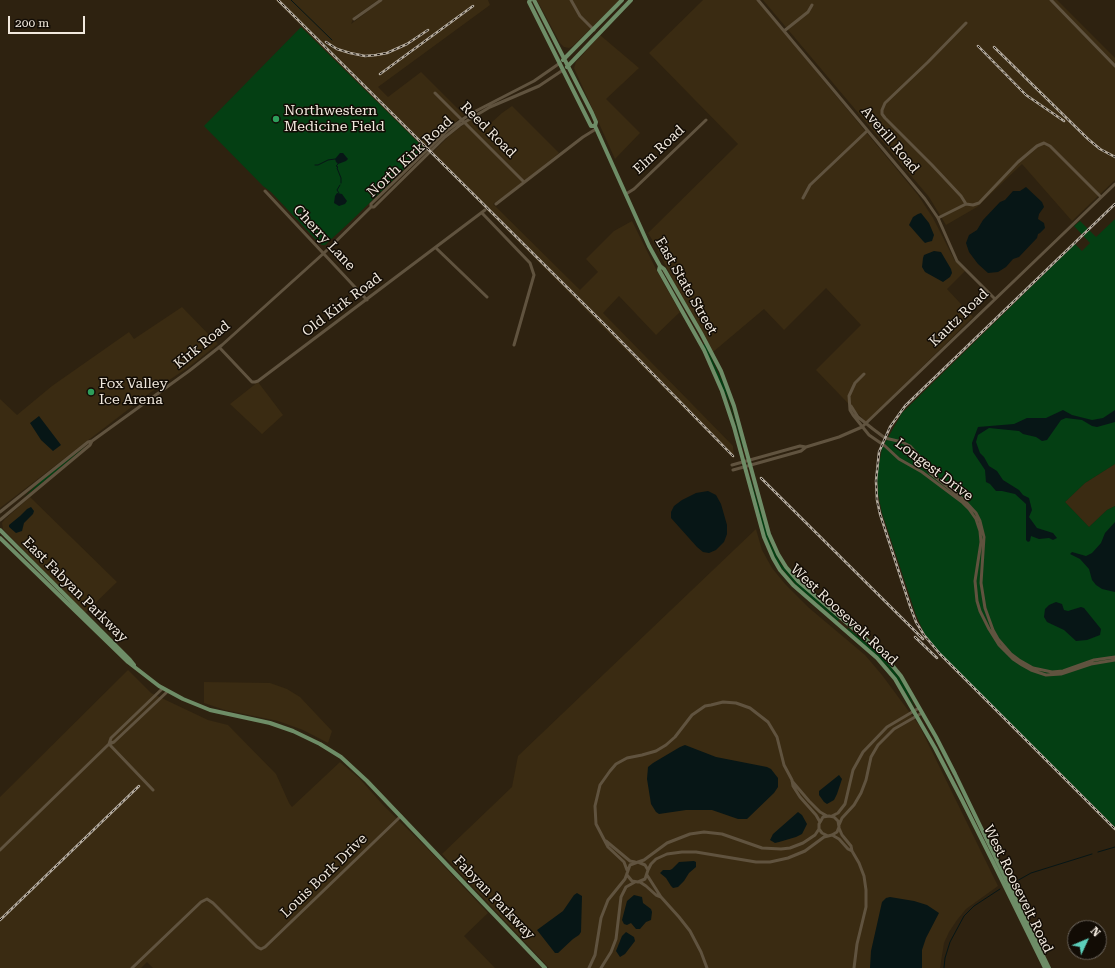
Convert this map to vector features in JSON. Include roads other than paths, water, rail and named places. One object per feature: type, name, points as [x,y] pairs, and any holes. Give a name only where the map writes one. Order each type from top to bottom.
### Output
[{"type":"main road","name":"East State Street","points":[[530,0],[529,2],[591,126],[595,127]]},
{"type":"main road","name":"East State Street","points":[[534,0],[565,58],[596,122],[595,127],[660,266],[664,269],[721,371],[734,406],[750,463]]},
{"type":"main road","name":"North Kirk Road","points":[[560,63],[622,0]]},
{"type":"main road","name":"North Kirk Road","points":[[563,70],[631,0]]},
{"type":"main road","name":"West Roosevelt Road","points":[[660,266],[659,270],[700,343],[715,374],[728,409],[765,543],[773,558],[780,570],[797,589],[883,663],[895,679],[917,716],[994,862],[1045,968]]},
{"type":"main road","name":"West Roosevelt Road","points":[[750,463],[771,540],[783,564],[798,580],[886,658],[901,676],[955,774],[1050,968]]},
{"type":"main road","name":"East Fabyan Parkway","points":[[0,530],[130,660],[134,666]]},
{"type":"main road","name":"East Fabyan Parkway","points":[[0,538],[128,662],[163,688],[183,699],[210,710],[280,726],[312,739],[352,766],[427,844]]},
{"type":"main road","name":"Fabyan Parkway","points":[[427,844],[545,968]]},
{"type":"street","points":[[354,19],[381,0]]},
{"type":"street","points":[[571,0],[580,16],[594,30]]},
{"type":"street","name":"Averill Road","points":[[758,0],[925,199],[938,218],[957,261],[995,299]]},
{"type":"street","points":[[1051,0],[1115,66]]},
{"type":"street","points":[[784,31],[808,12],[812,5]]},
{"type":"street","points":[[966,23],[928,62],[884,103],[882,110],[882,114],[885,118],[932,165],[961,196],[966,204]]},
{"type":"street","name":"North Kirk Road","points":[[371,207],[374,207],[375,204],[452,131],[475,114],[539,78],[560,63]]},
{"type":"street","name":"North Kirk Road","points":[[497,102],[536,87],[563,70]]},
{"type":"street","name":"Reed Road","points":[[435,93],[524,182]]},
{"type":"street","name":"Elm Road","points":[[626,194],[634,189],[706,120]]},
{"type":"street","points":[[496,204],[595,127]]},
{"type":"street","points":[[803,198],[810,185],[867,131]]},
{"type":"street","points":[[938,218],[966,204],[973,205],[979,203],[1018,162],[1037,146],[1044,143],[1050,146],[1101,197]]},
{"type":"street","name":"Kautz Road","points":[[732,465],[750,463],[800,446],[806,447],[839,437],[862,427],[1115,184]]},
{"type":"street","name":"Cherry Lane","points":[[265,191],[367,300]]},
{"type":"street","name":"Kirk Road","points":[[0,520],[90,445],[92,441],[220,347],[324,253],[371,207]]},
{"type":"street","name":"Old Kirk Road","points":[[220,347],[252,382],[255,382],[367,300],[485,210]]},
{"type":"street","points":[[482,213],[530,263],[534,275],[514,345]]},
{"type":"street","points":[[436,248],[487,297]]},
{"type":"street","points":[[849,403],[849,396],[852,390],[864,374]]},
{"type":"street","name":"Longest Drive","points":[[849,403],[855,413],[866,424],[881,435],[910,446],[919,456],[930,473],[964,500],[976,512],[984,537],[981,583],[985,608],[993,630],[1011,654],[1033,668],[1052,672],[1063,671],[1094,660],[1115,657]]},
{"type":"street","name":"Longest Drive","points":[[849,403],[850,410],[853,415],[869,436],[885,446],[899,459],[922,472],[962,502],[975,517],[980,531],[981,542],[975,580],[977,601],[980,611],[993,636],[1013,660],[1031,670],[1046,675],[1067,673],[1102,662],[1115,660]]},
{"type":"street","points":[[885,446],[889,438]]},
{"type":"street","points":[[0,512],[88,442],[92,441]]},
{"type":"street","name":"Kautz Road","points":[[733,470],[744,464]]},
{"type":"street","points":[[0,850],[163,688]]},
{"type":"street","points":[[108,744],[114,742],[168,691]]},
{"type":"street","points":[[589,968],[595,955],[599,922],[604,909],[610,896],[627,875],[624,862],[608,847],[596,824],[594,812],[597,795],[602,781],[616,764],[627,758],[649,753],[666,745],[675,737],[688,719],[705,706],[723,702],[736,703],[750,708],[768,722],[777,737],[784,765],[792,780],[814,807],[827,816],[832,816],[838,813],[845,804],[853,770],[863,752],[887,727],[919,708]]},
{"type":"street","points":[[601,968],[611,952],[616,939],[618,910],[621,897],[626,887],[645,879],[651,864],[656,859],[667,854],[696,852],[756,862],[779,860],[801,853],[820,840],[837,832],[842,818],[854,805],[861,793],[866,780],[871,756],[878,745],[894,729],[922,713]]},
{"type":"street","points":[[108,744],[153,790]]},
{"type":"street","points":[[792,780],[793,787],[820,822]]},
{"type":"street","name":"Louis Bork Drive","points":[[132,968],[201,902],[207,900],[214,902],[255,946],[261,949],[267,946],[401,816]]},
{"type":"street","points":[[627,870],[630,865],[644,860],[667,843],[681,836],[694,833],[708,832],[722,834],[762,848],[780,849],[794,846],[803,843],[815,835],[819,828],[820,822],[827,816]]},
{"type":"street","points":[[832,816],[836,818],[842,835],[851,846],[864,876],[866,898],[864,917],[854,968]]},
{"type":"street","points":[[819,828],[822,833],[839,839],[848,849],[852,851]]},
{"type":"street","points":[[606,841],[630,861],[645,865],[648,870]]},
{"type":"street","points":[[627,875],[635,882]]},
{"type":"street","points":[[647,875],[661,897],[680,917],[690,932],[698,946],[707,968]]},
{"type":"street","points":[[640,882],[656,895],[661,897]]},
{"type":"waterway","points":[[291,0],[332,40]]},
{"type":"waterway","points":[[315,165],[335,159]]},
{"type":"waterway","points":[[338,164],[336,166],[338,167],[341,183]]},
{"type":"waterway","points":[[339,193],[337,190],[340,185]]},
{"type":"waterway","points":[[1098,852],[1115,847]]},
{"type":"waterway","points":[[1015,882],[1031,873],[1092,854]]},
{"type":"waterway","points":[[944,968],[945,958],[950,942],[964,916],[974,906],[1000,889]]},
{"type":"railway","points":[[278,0],[608,328],[733,456]]},
{"type":"railway","points":[[380,74],[473,6]]},
{"type":"railway","points":[[326,42],[337,49],[350,53],[365,56],[376,55],[387,53],[407,44],[428,30]]},
{"type":"railway","points":[[978,46],[1026,95],[1064,121]]},
{"type":"railway","points":[[994,47],[1088,139],[1100,149],[1115,157]]},
{"type":"railway","points":[[1115,204],[905,406],[890,427],[879,452],[876,481],[877,500],[880,514],[910,606],[916,622],[924,635],[940,654],[1115,829]]},
{"type":"railway","points":[[761,478],[923,639]]},
{"type":"railway","points":[[915,637],[937,658]]},
{"type":"railway","points":[[0,920],[139,786]]},
{"type":"place","name":"Northwestern Medicine Field","points":[[276,119]]},
{"type":"place","name":"Fox Valley Ice Arena","points":[[91,392]]}]
